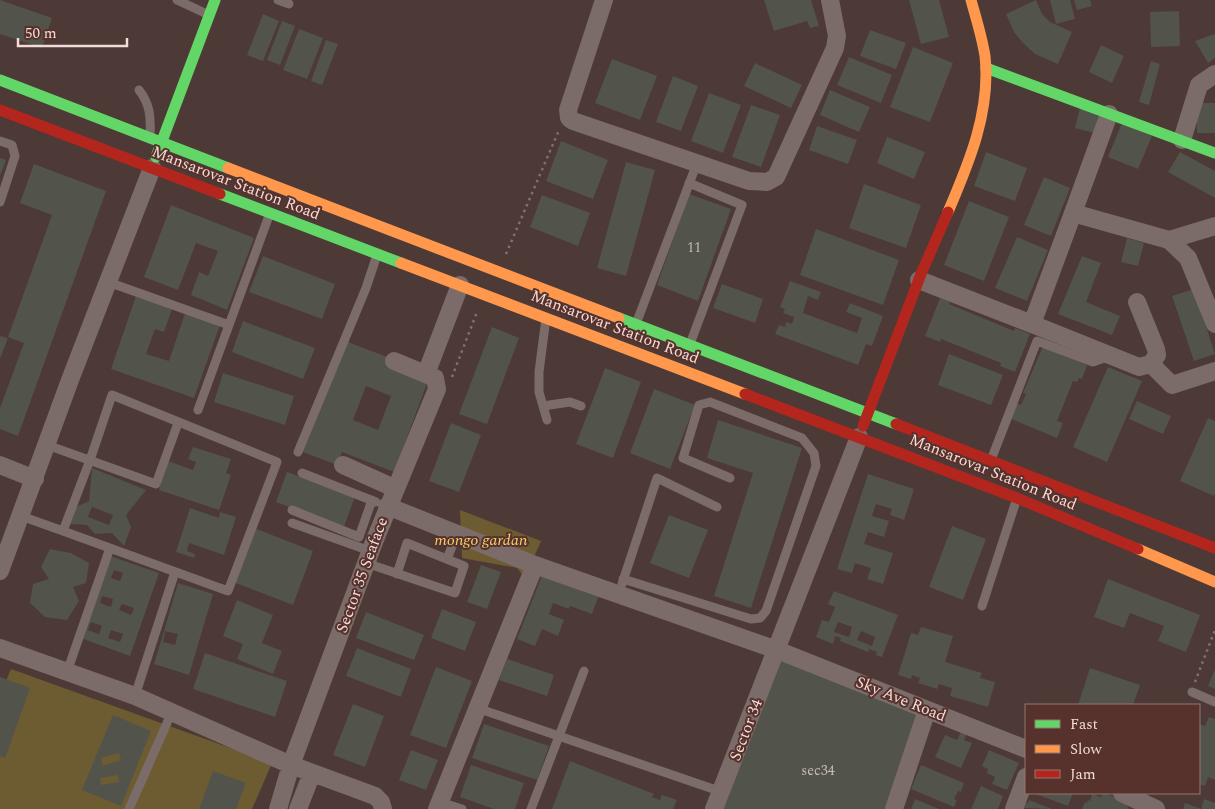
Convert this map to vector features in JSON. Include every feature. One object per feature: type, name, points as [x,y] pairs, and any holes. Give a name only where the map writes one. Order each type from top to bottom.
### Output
[{"type":"main road","points":[[152,168],[215,0]]},
{"type":"main road","points":[[859,437],[919,280],[971,154],[985,94],[986,68],[983,39],[970,0]]},
{"type":"main road","points":[[986,68],[1215,153]]},
{"type":"main road","name":"Mansarovar Station Road","points":[[0,80],[162,142],[491,280],[636,324],[1215,548]]},
{"type":"main road","name":"Mansarovar Station Road","points":[[0,110],[460,285],[491,280],[546,318],[1017,498],[1215,582]]},
{"type":"street","points":[[604,0],[568,110],[569,118],[573,121],[749,181],[767,182],[776,177],[835,48],[837,36],[830,0]]},
{"type":"street","points":[[1182,140],[1198,85],[1215,74]]},
{"type":"street","points":[[1032,324],[1109,114]]},
{"type":"street","points":[[0,571],[152,168]]},
{"type":"street","points":[[1073,213],[1169,240],[1188,258],[1215,324]]},
{"type":"street","points":[[1169,240],[1215,226]]},
{"type":"street","points":[[919,280],[1139,367],[1151,364],[1157,356],[1137,302]]},
{"type":"street","points":[[426,374],[460,285]]},
{"type":"street","points":[[380,503],[394,488],[437,388],[435,378],[394,362]]},
{"type":"street","points":[[1151,364],[1172,385],[1215,371]]},
{"type":"street","name":"Sector 34","points":[[714,809],[859,437]]},
{"type":"street","points":[[343,465],[394,488]]},
{"type":"street","points":[[0,466],[34,479]]},
{"type":"street","name":"Sector 35 Seaface","points":[[278,809],[291,765],[367,548],[380,503],[535,565],[621,587],[777,650]]},
{"type":"street","points":[[438,805],[535,565]]},
{"type":"street","points":[[0,648],[135,696],[291,765],[375,796],[381,802],[383,809]]},
{"type":"street","name":"Sky Ave Road","points":[[777,650],[1025,749]]},
{"type":"street","points":[[894,809],[928,710]]},
{"type":"street","points":[[298,809],[312,772]]},
{"type":"street","points":[[1014,809],[1025,780]]},
{"type":"street","points":[[1124,794],[1156,809]]},
{"type":"lane","points":[[177,0],[210,16]]},
{"type":"lane","points":[[278,0],[289,4]]},
{"type":"lane","points":[[139,90],[150,110],[150,138]]},
{"type":"lane","points":[[0,141],[12,145],[15,156],[0,202]]},
{"type":"lane","points":[[636,324],[697,163]]},
{"type":"lane","points":[[689,183],[742,205],[690,344]]},
{"type":"lane","points":[[198,410],[270,213]]},
{"type":"lane","points":[[298,452],[366,288],[378,254]]},
{"type":"lane","points":[[108,282],[229,325]]},
{"type":"lane","points":[[546,318],[539,372],[539,392],[547,420]]},
{"type":"lane","points":[[991,460],[1037,341],[1093,362],[1111,356]]},
{"type":"lane","points":[[21,516],[228,591],[277,462],[112,395],[63,531]]},
{"type":"lane","points":[[543,406],[570,402],[581,406]]},
{"type":"lane","points":[[717,506],[657,478],[621,587],[751,619],[760,618],[766,611],[816,466],[814,453],[802,438],[710,402],[699,405],[683,458],[730,478]]},
{"type":"lane","points":[[47,445],[156,484],[178,423]]},
{"type":"lane","points":[[302,473],[380,503]]},
{"type":"lane","points":[[982,606],[1017,498]]},
{"type":"lane","points":[[292,510],[367,548],[397,574],[455,593],[464,566],[407,543],[397,574]]},
{"type":"lane","points":[[292,523],[367,548]]},
{"type":"lane","points":[[447,559],[457,534]]},
{"type":"lane","points":[[67,672],[110,548]]},
{"type":"lane","points":[[135,696],[175,572]]},
{"type":"lane","points":[[531,809],[584,671]]},
{"type":"lane","points":[[1192,692],[1215,702]]},
{"type":"lane","points":[[478,708],[722,792]]},
{"type":"lane","points":[[129,809],[172,714]]},
{"type":"lane","points":[[438,805],[462,809]]},
{"type":"path","points":[[491,280],[556,134],[569,118]]},
{"type":"path","points":[[1192,692],[1215,630]]},
{"type":"green space","name":"mongo gardan","points":[[460,510],[541,541],[525,578],[517,568],[462,558]]},
{"type":"green space","points":[[11,669],[272,763],[252,809],[0,809],[0,695]]},
{"type":"building","points":[[0,0],[52,18],[42,48],[0,34]]},
{"type":"building","points":[[764,0],[811,0],[819,26],[810,28],[807,21],[774,31]]},
{"type":"building","points":[[909,0],[939,0],[949,37],[921,44]]},
{"type":"building","points":[[1036,0],[1042,14],[1050,22],[1072,32],[1058,64],[1035,54],[1022,42],[1014,32],[1006,14]]},
{"type":"building","points":[[1050,0],[1070,0],[1075,19],[1056,24]]},
{"type":"building","points":[[1074,0],[1090,0],[1092,6],[1077,10]]},
{"type":"building","points":[[1179,11],[1180,46],[1151,47],[1150,12]]},
{"type":"building","points":[[263,14],[279,21],[263,61],[247,55]]},
{"type":"building","points":[[282,21],[295,26],[280,65],[267,60]]},
{"type":"building","points":[[299,29],[323,38],[307,79],[283,70]]},
{"type":"building","points":[[870,30],[906,43],[896,69],[860,56]]},
{"type":"building","points":[[1214,34],[1215,58],[1208,63],[1195,41]]},
{"type":"building","points":[[326,40],[338,44],[322,85],[311,81]]},
{"type":"building","points":[[1101,45],[1124,56],[1112,83],[1089,72]]},
{"type":"building","points":[[913,47],[953,63],[930,122],[890,107]]},
{"type":"building","points":[[849,57],[892,75],[881,103],[837,85]]},
{"type":"building","points":[[612,59],[657,76],[640,120],[595,103]]},
{"type":"building","points":[[1151,61],[1160,64],[1149,105],[1139,102]]},
{"type":"building","points":[[755,63],[802,85],[791,108],[744,86]]},
{"type":"building","points":[[673,76],[698,86],[681,131],[656,122]]},
{"type":"building","points":[[830,90],[870,107],[859,132],[820,115]]},
{"type":"building","points":[[709,93],[741,105],[723,153],[691,141]]},
{"type":"building","points":[[1197,103],[1215,103],[1215,133],[1197,133]]},
{"type":"building","points":[[751,105],[780,115],[761,167],[732,157]]},
{"type":"building","points":[[1080,108],[1099,112],[1094,133],[1075,128]]},
{"type":"building","points":[[1122,123],[1152,136],[1138,169],[1108,157]]},
{"type":"building","points":[[817,126],[857,140],[848,164],[809,150]]},
{"type":"building","points":[[887,137],[925,152],[914,179],[877,163]]},
{"type":"building","points":[[561,141],[608,160],[593,199],[546,181]]},
{"type":"building","points":[[986,152],[1027,168],[1015,201],[974,186]]},
{"type":"building","points":[[1180,152],[1215,171],[1215,198],[1168,172]]},
{"type":"building","points":[[0,158],[6,160],[0,176]]},
{"type":"building","points":[[626,162],[655,170],[626,276],[597,268]]},
{"type":"building","points":[[34,164],[106,191],[18,436],[0,429],[0,408],[24,343],[8,337],[52,215],[20,203]]},
{"type":"building","points":[[1044,177],[1070,188],[1051,236],[1024,225]]},
{"type":"building","points":[[864,184],[921,205],[906,248],[849,228]]},
{"type":"building","points":[[689,194],[731,209],[698,301],[657,285]]},
{"type":"building","points":[[542,195],[590,213],[578,246],[530,227]]},
{"type":"building","points":[[969,201],[1009,217],[984,281],[944,265]]},
{"type":"building","points":[[171,205],[254,238],[227,310],[191,295],[199,272],[208,276],[218,251],[196,243],[178,290],[144,277]]},
{"type":"building","points":[[816,229],[899,260],[883,305],[800,275]]},
{"type":"building","points":[[1017,237],[1048,250],[1027,301],[995,288]]},
{"type":"building","points":[[1127,238],[1144,243],[1138,266],[1121,262]]},
{"type":"building","points":[[263,256],[335,284],[322,319],[249,292]]},
{"type":"building","points":[[1082,256],[1101,263],[1086,302],[1120,316],[1112,335],[1058,314]]},
{"type":"building","points":[[790,281],[821,292],[818,300],[808,296],[803,313],[857,333],[862,318],[846,312],[850,303],[883,316],[872,346],[866,344],[858,365],[775,334],[779,325],[785,327],[786,322],[792,324],[794,317],[783,313],[785,309],[780,307]]},
{"type":"building","points":[[722,284],[763,299],[755,323],[713,308]]},
{"type":"building","points":[[1194,289],[1215,354],[1194,361],[1172,296]]},
{"type":"building","points":[[136,296],[172,309],[164,332],[155,329],[146,354],[169,361],[185,313],[220,325],[194,398],[111,369]]},
{"type":"building","points":[[940,298],[950,302],[949,304],[1014,331],[1015,328],[1030,334],[1015,372],[1000,366],[1001,363],[941,339],[940,342],[925,336]]},
{"type":"building","points":[[243,321],[315,348],[303,379],[232,352]]},
{"type":"building","points":[[492,327],[519,338],[487,424],[459,414]]},
{"type":"building","points":[[0,336],[8,338],[0,359]]},
{"type":"building","points":[[345,341],[390,358],[429,378],[394,472],[342,452],[337,465],[303,452]],"holes":[[[366,386],[391,396],[378,430],[353,420]]]},
{"type":"building","points":[[1043,346],[1087,365],[1082,379],[1079,378],[1077,382],[1073,381],[1057,421],[1063,423],[1057,438],[1009,418],[1015,403],[1021,405],[1026,394],[1023,393]]},
{"type":"building","points":[[949,354],[1003,375],[991,405],[938,385]]},
{"type":"building","points":[[1108,367],[1142,381],[1107,462],[1073,447]]},
{"type":"building","points":[[605,368],[641,382],[613,458],[576,444]]},
{"type":"building","points":[[223,373],[294,396],[285,425],[214,402]]},
{"type":"building","points":[[654,389],[695,405],[670,469],[630,453]]},
{"type":"building","points":[[1137,401],[1171,416],[1163,434],[1129,419]]},
{"type":"building","points":[[1208,418],[1215,421],[1214,496],[1180,481]]},
{"type":"building","points":[[718,420],[802,448],[751,608],[714,596],[753,473],[707,458]]},
{"type":"building","points":[[451,423],[481,435],[459,492],[429,481]]},
{"type":"building","points":[[193,447],[231,459],[226,473],[231,475],[219,510],[159,490],[168,461],[193,470],[196,462],[188,459]]},
{"type":"building","points":[[92,468],[146,490],[126,515],[131,527],[124,546],[112,533],[95,534],[87,525],[70,524],[76,507],[89,501]],"holes":[[[92,507],[113,515],[109,525],[88,517]]]},
{"type":"building","points":[[287,472],[355,496],[344,527],[276,502]]},
{"type":"building","points":[[868,474],[914,489],[904,520],[890,515],[892,509],[876,504],[872,516],[889,521],[884,537],[868,532],[864,544],[893,553],[883,584],[867,579],[871,568],[855,563],[852,573],[837,569]]},
{"type":"building","points":[[190,508],[219,518],[220,512],[236,517],[224,555],[189,543],[187,551],[195,554],[194,558],[176,552]]},
{"type":"building","points":[[669,515],[708,530],[689,578],[650,563]]},
{"type":"building","points":[[952,526],[986,539],[963,600],[929,587]]},
{"type":"building","points":[[254,528],[313,551],[293,605],[233,582]]},
{"type":"building","points":[[50,549],[71,553],[89,563],[86,583],[73,587],[79,601],[67,620],[45,617],[30,603],[33,584],[49,579],[41,567]]},
{"type":"building","points":[[110,556],[159,573],[130,656],[81,638]],"holes":[[[114,570],[123,573],[120,581],[111,578]],[[102,596],[113,599],[111,607],[100,603]],[[122,604],[134,608],[131,615],[119,610]],[[91,622],[102,626],[99,634],[88,630]],[[111,630],[123,634],[120,642],[108,638]]]},
{"type":"building","points":[[481,565],[501,572],[487,609],[467,602]]},
{"type":"building","points":[[543,573],[599,595],[592,614],[570,606],[569,609],[553,603],[549,614],[564,620],[558,636],[542,629],[535,646],[517,639]]},
{"type":"building","points":[[1108,579],[1200,615],[1186,652],[1158,641],[1164,626],[1130,613],[1124,628],[1094,617]]},
{"type":"building","points":[[178,583],[213,594],[189,675],[154,664]],"holes":[[[164,631],[178,634],[175,645],[163,642]]]},
{"type":"building","points":[[834,591],[898,615],[882,657],[876,655],[877,652],[869,649],[868,652],[840,641],[841,638],[835,636],[833,644],[816,637],[822,620],[829,622],[835,607],[828,604]],"holes":[[[838,622],[852,627],[849,637],[834,632]],[[861,631],[875,637],[872,646],[857,640]]]},
{"type":"building","points":[[237,600],[273,615],[262,643],[282,651],[273,674],[237,659],[243,644],[223,636]]},
{"type":"building","points":[[442,609],[476,622],[465,651],[431,638]]},
{"type":"building","points":[[366,612],[424,635],[414,660],[356,638]]},
{"type":"building","points":[[921,627],[953,636],[945,662],[982,673],[980,678],[995,682],[988,707],[950,696],[952,688],[939,684],[937,689],[918,683],[920,678],[912,675],[911,679],[898,675],[911,633],[918,635]]},
{"type":"building","points":[[357,648],[411,669],[401,697],[346,676]]},
{"type":"building","points":[[205,653],[287,681],[275,717],[193,689]]},
{"type":"building","points":[[775,654],[927,710],[894,809],[714,809]]},
{"type":"building","points":[[507,659],[554,675],[547,696],[499,680]]},
{"type":"building","points":[[436,667],[472,681],[446,748],[410,735]]},
{"type":"building","points":[[1090,668],[1140,685],[1133,704],[1078,704]]},
{"type":"building","points":[[1215,669],[1215,689],[1208,686]]},
{"type":"building","points":[[0,677],[30,688],[5,758],[0,756]]},
{"type":"building","points":[[353,704],[384,716],[365,767],[333,755]]},
{"type":"building","points":[[113,715],[151,731],[121,806],[82,790]],"holes":[[[119,753],[121,760],[103,766],[101,758]],[[118,775],[119,782],[101,785],[100,778]]]},
{"type":"building","points":[[1209,717],[1215,719],[1215,780],[1208,777],[1205,786],[1200,784],[1200,724],[1205,726]]},
{"type":"building","points":[[484,724],[549,746],[537,780],[472,758]]},
{"type":"building","points":[[961,731],[967,733],[964,740],[972,743],[961,768],[935,757],[945,735],[957,740]]},
{"type":"building","points":[[411,750],[438,760],[426,790],[399,780]]},
{"type":"building","points":[[989,750],[1019,763],[1007,790],[992,784],[995,777],[987,773],[988,769],[982,766]]},
{"type":"building","points":[[570,761],[654,794],[652,797],[660,800],[662,795],[677,800],[673,809],[552,809]]},
{"type":"building","points":[[471,765],[524,783],[515,809],[494,809],[460,797]]},
{"type":"building","points":[[921,765],[964,783],[961,792],[958,791],[954,799],[957,800],[954,807],[911,789]]},
{"type":"building","points":[[213,771],[246,783],[236,809],[199,809]]},
{"type":"building","points":[[981,786],[1003,796],[998,809],[971,809]]},
{"type":"building","points":[[1036,794],[1073,794],[1068,806]]},
{"type":"building","points":[[1092,794],[1101,797],[1102,794],[1106,794],[1124,800],[1129,809],[1082,809],[1085,802],[1090,801]]},
{"type":"building","points":[[915,799],[939,809],[911,809]]},
{"type":"building","points":[[1204,799],[1215,803],[1215,809],[1201,809]]},
{"type":"building","points":[[1029,800],[1052,809],[1022,808],[1024,802],[1028,803]]},
{"type":"building","points":[[1185,803],[1201,809],[1183,809]]},
{"type":"traffic: fast","points":[[156,157],[215,0]]},
{"type":"traffic: fast","points":[[986,68],[1215,153]]},
{"type":"traffic: fast","points":[[0,80],[228,168]]},
{"type":"traffic: fast","points":[[220,194],[401,263]]},
{"type":"traffic: fast","points":[[619,318],[896,424]]},
{"type":"traffic: slow","points":[[948,212],[971,156],[985,97],[985,56],[971,0]]},
{"type":"traffic: slow","points":[[228,168],[619,318]]},
{"type":"traffic: slow","points":[[401,263],[745,394]]},
{"type":"traffic: slow","points":[[1138,549],[1215,582]]},
{"type":"traffic: jam","points":[[0,110],[220,194]]},
{"type":"traffic: jam","points":[[863,426],[921,274],[948,212]]},
{"type":"traffic: jam","points":[[745,394],[1017,498],[1138,549]]},
{"type":"traffic: jam","points":[[896,424],[1215,548]]}]
